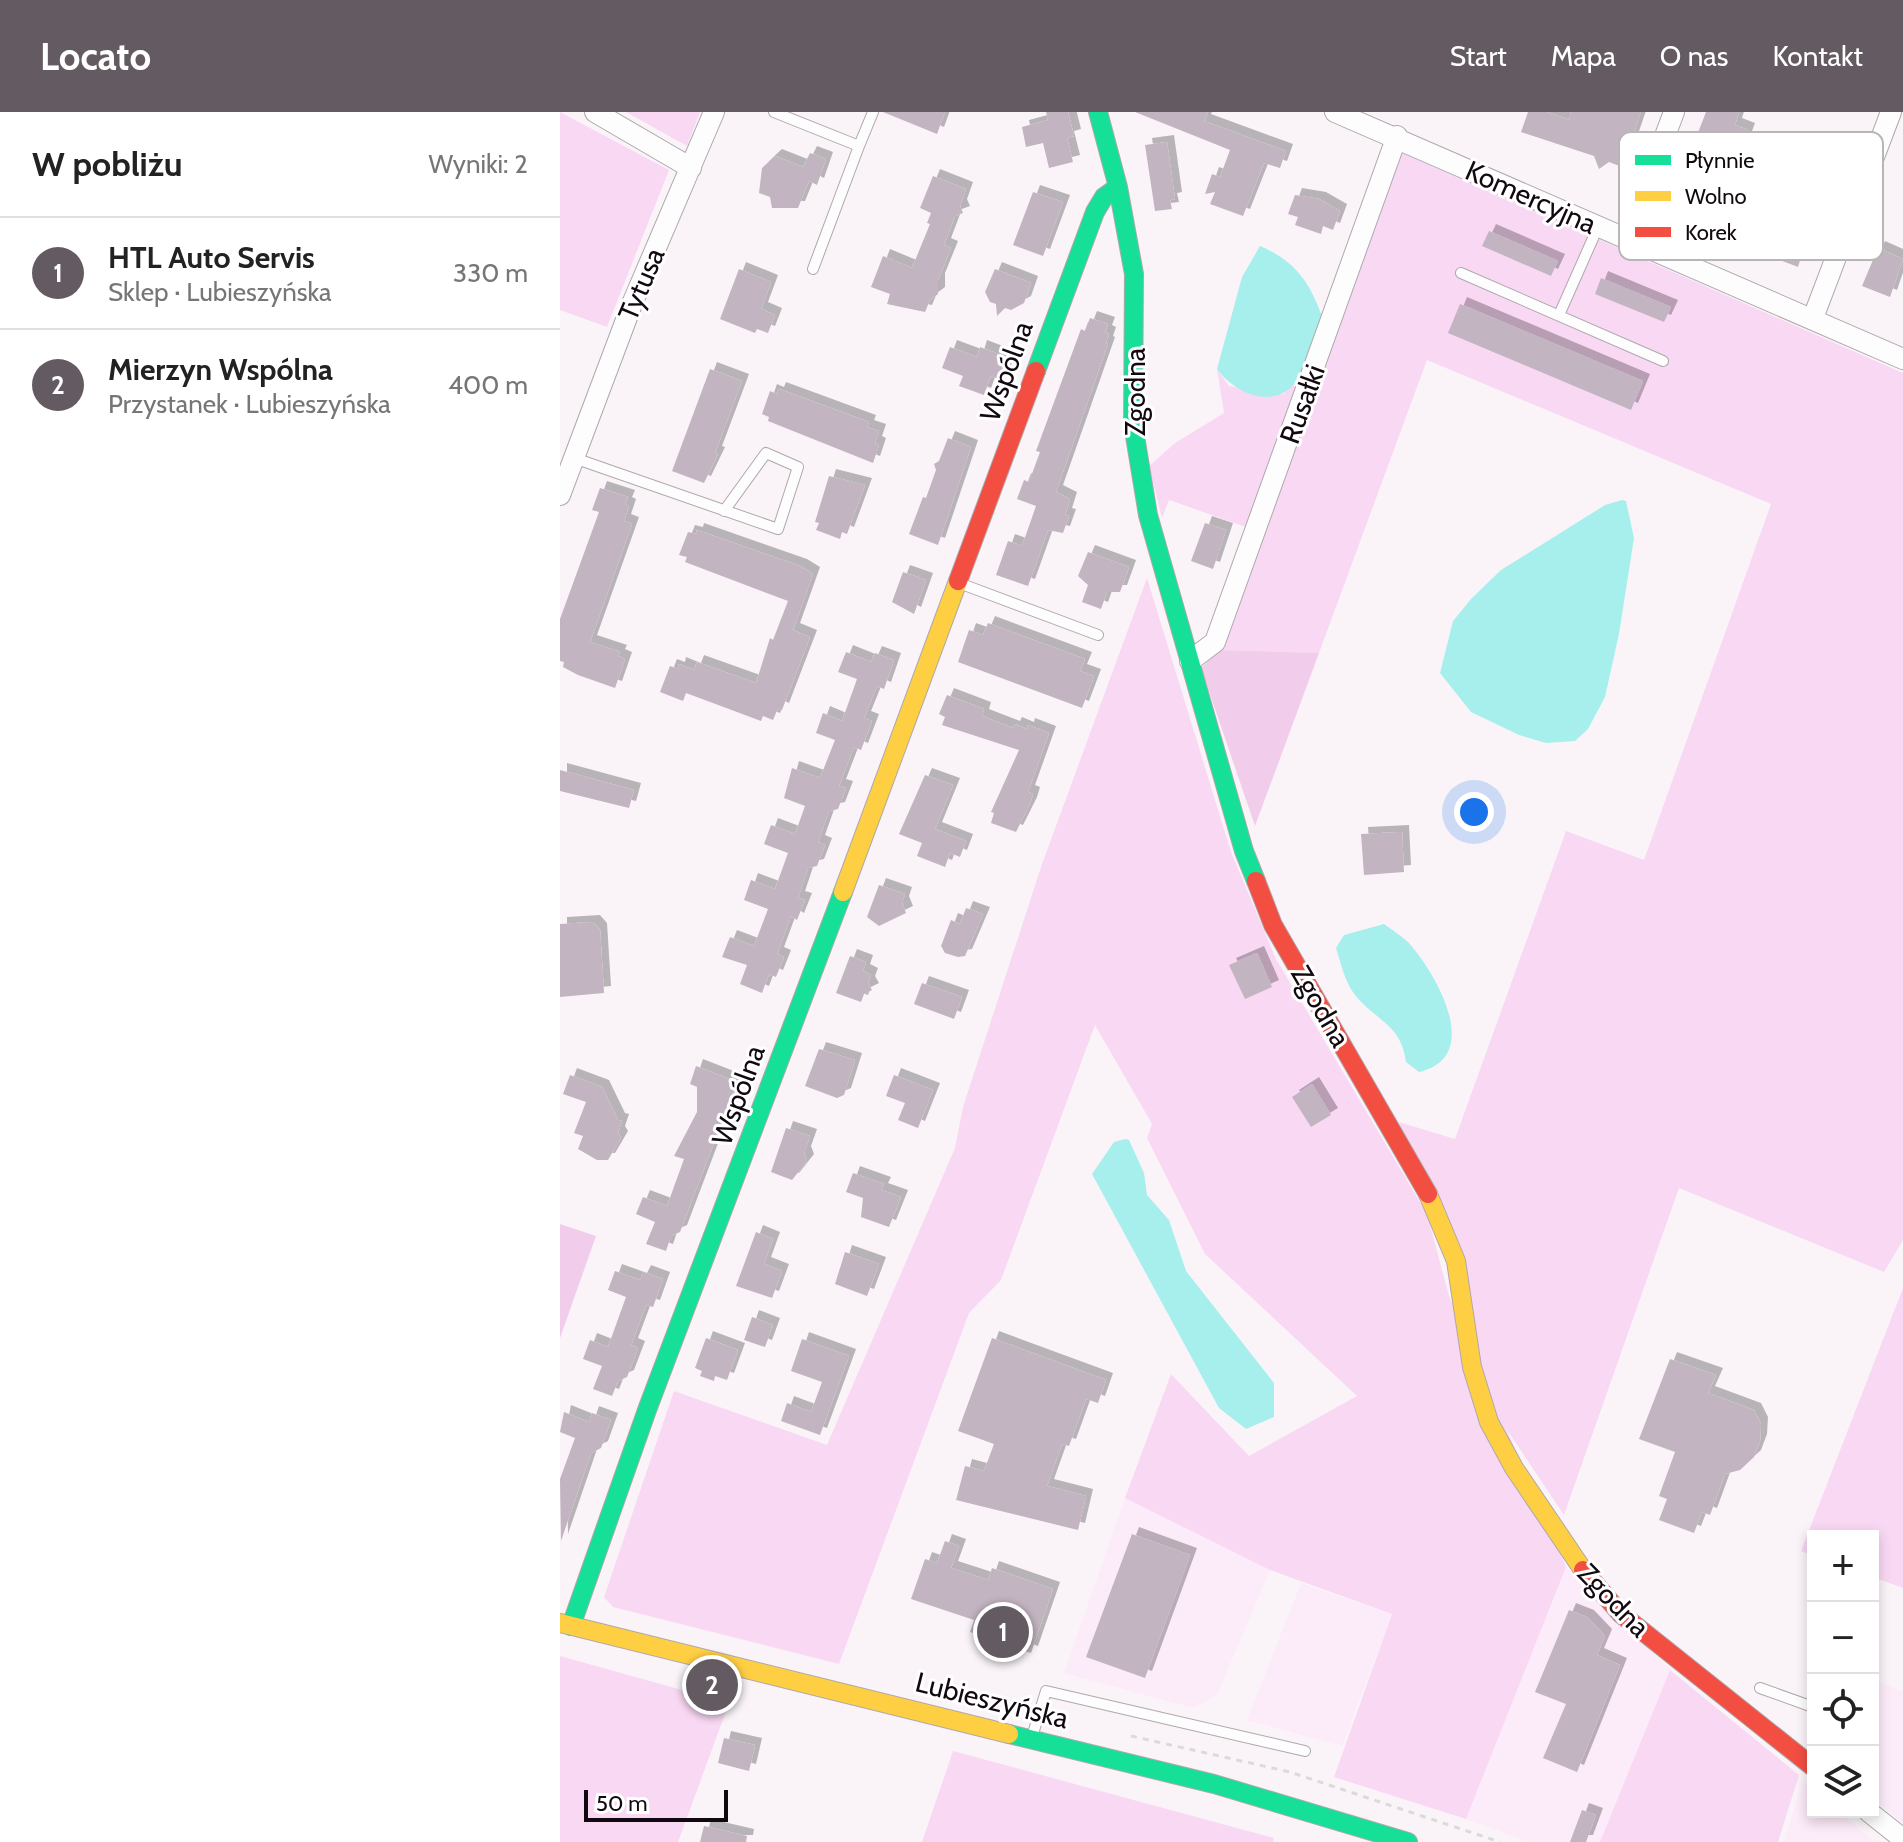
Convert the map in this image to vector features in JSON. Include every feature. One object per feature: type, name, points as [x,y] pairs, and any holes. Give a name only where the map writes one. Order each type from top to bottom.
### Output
[{"type":"street","points":[[595,112],[691,168]]},
{"type":"street","name":"Tytusa","points":[[560,495],[632,304],[714,112]]},
{"type":"street","name":"Zgodna","points":[[1098,112],[1118,187],[1134,274],[1136,461],[1148,515],[1244,851],[1273,925],[1427,1190],[1456,1261],[1472,1367],[1489,1422],[1514,1468],[1574,1559],[1621,1614],[1807,1762]]},
{"type":"street","name":"Komercyjna","points":[[1335,112],[1397,136],[1619,237]]},
{"type":"street","points":[[1666,132],[1674,112]]},
{"type":"street","points":[[1883,133],[1891,112]]},
{"type":"street","name":"Rusałki","points":[[1190,661],[1215,642],[1397,136]]},
{"type":"street","name":"Wspólna","points":[[566,1624],[732,1191],[1095,212],[1104,197],[1118,187]]},
{"type":"street","name":"Komercyjna","points":[[1674,260],[1903,359]]},
{"type":"street","points":[[1813,318],[1835,260]]},
{"type":"street","name":"Lubieszyńska","points":[[566,1624],[1278,1801],[1408,1842]]},
{"type":"street","points":[[1877,1818],[1903,1839]]},
{"type":"lane","points":[[774,112],[859,146]]},
{"type":"lane","points":[[813,269],[873,112]]},
{"type":"lane","points":[[1559,315],[1598,227]]},
{"type":"lane","points":[[1461,273],[1663,361]]},
{"type":"lane","points":[[574,458],[724,511],[778,529],[798,467],[766,453],[724,511]]},
{"type":"lane","points":[[957,583],[1098,635]]},
{"type":"lane","points":[[1760,1688],[1807,1705]]},
{"type":"lane","points":[[1032,1739],[1046,1691],[1305,1751]]},
{"type":"path","points":[[1125,1735],[1290,1772],[1500,1842]]},
{"type":"shaded area","points":[[560,112],[669,170],[607,327],[560,310]]},
{"type":"shaded area","points":[[626,112],[700,112],[687,146]]},
{"type":"shaded area","points":[[1402,153],[1619,248],[1619,260],[1646,260],[1903,373],[1903,1240],[1884,1272],[1679,1188],[1564,1515],[1499,1418],[1399,1122],[1455,1139],[1566,831],[1644,860],[1771,504],[1427,360],[1319,653],[1220,650]]},
{"type":"shaded area","points":[[1217,369],[1229,386],[1283,394],[1300,377],[1246,527],[1169,500],[1162,518],[1149,466],[1175,443],[1224,413]]},
{"type":"shaded area","points":[[1147,578],[1231,852],[1276,959],[1427,1214],[1449,1296],[1566,1567],[1466,1819],[1334,1777],[1392,1614],[1270,1570],[1125,1498],[1171,1374],[1249,1456],[1357,1396],[1205,1254],[1147,1138],[1152,1124],[1095,1025],[1001,1280],[969,1313],[839,1664],[613,1607],[604,1597],[674,1391],[827,1445],[955,1148],[963,1107],[1042,864]]},
{"type":"shaded area","points":[[1220,650],[1319,653],[1255,826],[1201,668]]},
{"type":"shaded area","points":[[560,1224],[596,1236],[560,1338]]},
{"type":"shaded area","points":[[1903,1288],[1903,1588],[1879,1579],[1879,1530],[1809,1530]]},
{"type":"shaded area","points":[[1125,1498],[1270,1570],[1217,1695],[1193,1708],[1064,1673]]},
{"type":"shaded area","points":[[1807,1536],[1807,1554],[1801,1551]]},
{"type":"shaded area","points":[[1566,1567],[1670,1670],[1600,1842],[1529,1842],[1466,1819]]},
{"type":"shaded area","points":[[1301,1583],[1392,1614],[1342,1746],[1247,1720]]},
{"type":"shaded area","points":[[560,1656],[729,1703],[678,1842],[560,1842]]},
{"type":"shaded area","points":[[1670,1670],[1799,1775],[1778,1842],[1600,1842]]},
{"type":"shaded area","points":[[1879,1682],[1903,1692],[1903,1823],[1879,1803]]},
{"type":"shaded area","points":[[953,1751],[1274,1838],[1273,1842],[922,1842]]},
{"type":"shaded area","points":[[1802,1781],[1807,1786],[1807,1818],[1846,1818],[1875,1842],[1784,1842]]},
{"type":"water","points":[[1260,246],[1292,266],[1312,292],[1322,316],[1300,376],[1281,394],[1270,397],[1247,393],[1235,387],[1217,369],[1242,277]]},
{"type":"water","points":[[1626,501],[1634,538],[1619,634],[1605,697],[1588,729],[1575,741],[1546,743],[1519,735],[1471,712],[1440,673],[1453,621],[1501,570],[1605,505]]},
{"type":"water","points":[[1384,924],[1406,940],[1420,957],[1442,994],[1449,1014],[1452,1033],[1449,1050],[1438,1063],[1419,1072],[1406,1062],[1399,1039],[1393,1031],[1352,990],[1336,948],[1344,935]]},
{"type":"water","points":[[1129,1140],[1144,1173],[1147,1195],[1169,1220],[1186,1271],[1274,1383],[1274,1417],[1246,1429],[1219,1408],[1092,1174],[1114,1142]]},
{"type":"building","points":[[883,112],[945,112],[937,134]]},
{"type":"building","points":[[1046,112],[1068,112],[1074,136],[1067,138],[1073,162],[1049,168],[1043,143],[1026,147],[1022,127],[1048,120]]},
{"type":"building","points":[[1135,112],[1208,112],[1204,121],[1286,151],[1280,168],[1264,163],[1243,216],[1210,204],[1215,192],[1205,194],[1212,174],[1220,177],[1230,150]]},
{"type":"building","points":[[1528,112],[1547,112],[1569,120],[1571,112],[1641,112],[1634,132],[1619,132],[1619,166],[1609,162],[1599,169],[1594,156],[1521,132]]},
{"type":"building","points":[[1706,112],[1739,112],[1735,125],[1748,130],[1747,132],[1698,132]]},
{"type":"building","points":[[1167,142],[1175,199],[1170,200],[1172,209],[1155,211],[1145,145]]},
{"type":"building","points":[[810,153],[826,159],[817,185],[809,181],[798,208],[772,208],[770,197],[759,193],[762,168],[775,156],[803,167]]},
{"type":"building","points":[[933,176],[966,189],[960,206],[963,213],[955,216],[944,245],[951,248],[938,280],[938,294],[930,300],[925,312],[887,304],[890,294],[871,287],[883,256],[912,268],[930,224],[927,223],[931,213],[920,208]]},
{"type":"building","points":[[1033,192],[1063,202],[1043,256],[1013,245]]},
{"type":"building","points":[[1295,195],[1319,199],[1340,211],[1333,230],[1323,226],[1321,234],[1295,225],[1298,217],[1288,214]]},
{"type":"building","points":[[1489,231],[1558,261],[1551,276],[1482,246]]},
{"type":"building","points":[[1883,250],[1903,259],[1890,297],[1862,286],[1873,260],[1883,260]]},
{"type":"building","points":[[1780,260],[1800,260],[1798,267]]},
{"type":"building","points":[[739,269],[771,282],[761,309],[775,315],[768,333],[757,329],[755,333],[720,319]]},
{"type":"building","points":[[995,269],[1031,283],[1024,303],[1011,310],[1005,308],[997,316],[996,304],[990,302],[985,292]]},
{"type":"building","points":[[1601,278],[1671,307],[1664,322],[1595,294]]},
{"type":"building","points":[[1460,304],[1643,381],[1631,410],[1448,333]]},
{"type":"building","points":[[1090,318],[1108,324],[1105,332],[1109,334],[1108,344],[1056,492],[1070,499],[1065,515],[1069,516],[1063,533],[1048,530],[1028,586],[996,575],[1008,541],[1022,546],[1036,506],[1017,499],[1024,480],[1029,482],[1040,452],[1036,451],[1081,329],[1085,331]]},
{"type":"building","points":[[950,347],[977,357],[980,347],[1009,358],[1001,380],[991,376],[984,395],[959,386],[963,376],[942,368]]},
{"type":"building","points":[[710,369],[742,381],[715,453],[718,454],[704,483],[672,471]]},
{"type":"building","points":[[779,389],[869,422],[867,427],[879,431],[875,443],[879,445],[873,463],[768,421],[769,417],[762,414],[770,391],[777,394]]},
{"type":"building","points":[[948,438],[971,447],[938,545],[909,534],[936,470],[934,464],[939,461]]},
{"type":"building","points":[[829,476],[865,485],[847,534],[842,532],[840,539],[816,530],[819,523],[815,522]]},
{"type":"building","points":[[600,488],[628,497],[625,504],[629,506],[624,521],[632,524],[590,642],[620,652],[618,656],[625,659],[615,688],[578,675],[563,667],[564,662],[560,661],[560,619],[599,512],[592,510]]},
{"type":"building","points":[[1205,523],[1226,530],[1213,569],[1191,561]]},
{"type":"building","points":[[697,530],[800,566],[813,574],[793,630],[810,637],[782,710],[778,708],[773,720],[763,716],[761,721],[686,693],[683,701],[660,692],[670,666],[678,669],[679,664],[694,670],[697,662],[756,683],[770,638],[773,640],[788,601],[685,562],[687,557],[679,555],[688,532],[696,534]]},
{"type":"building","points":[[1088,552],[1129,567],[1120,592],[1107,592],[1101,609],[1082,602],[1088,585],[1078,576]]},
{"type":"building","points":[[903,572],[926,580],[914,614],[892,602]]},
{"type":"building","points":[[988,623],[1085,659],[1080,671],[1094,676],[1082,708],[958,662],[969,630],[983,635]]},
{"type":"building","points":[[846,652],[871,662],[875,653],[894,660],[884,689],[877,686],[864,718],[872,721],[861,750],[854,747],[839,786],[846,788],[838,809],[829,811],[818,842],[825,845],[817,866],[808,868],[798,898],[805,900],[797,920],[791,916],[777,954],[784,957],[776,977],[769,974],[762,993],[740,984],[747,965],[722,957],[730,937],[754,946],[768,909],[744,900],[751,880],[775,889],[788,853],[764,844],[771,825],[795,834],[805,806],[784,798],[792,768],[820,778],[835,740],[816,733],[823,713],[842,721],[857,679],[838,672]]},
{"type":"building","points":[[947,695],[984,709],[982,716],[1013,728],[1015,724],[1027,729],[1028,725],[1049,733],[1028,792],[1033,794],[1030,804],[1016,832],[991,823],[994,813],[991,812],[1019,750],[942,725],[945,717],[939,714]]},
{"type":"building","points":[[560,770],[634,790],[629,808],[560,791]]},
{"type":"building","points":[[925,775],[953,785],[935,829],[966,841],[960,857],[950,853],[945,867],[917,856],[922,843],[899,834]]},
{"type":"building","points":[[1402,832],[1404,872],[1364,875],[1361,834]]},
{"type":"building","points":[[879,885],[905,894],[902,903],[906,913],[879,926],[867,917]]},
{"type":"building","points":[[966,908],[983,914],[965,956],[945,953],[941,946],[951,920],[960,924]]},
{"type":"building","points":[[593,922],[600,930],[604,993],[560,997],[560,924]]},
{"type":"building","points":[[1257,953],[1272,987],[1245,999],[1229,965]]},
{"type":"building","points":[[850,956],[866,962],[863,971],[871,975],[868,983],[872,990],[864,994],[861,1002],[836,993]]},
{"type":"building","points":[[922,983],[962,997],[954,1019],[914,1004]]},
{"type":"building","points":[[819,1049],[855,1060],[844,1095],[837,1098],[805,1086]]},
{"type":"building","points":[[696,1066],[737,1082],[680,1232],[671,1236],[666,1251],[646,1244],[655,1222],[636,1214],[643,1197],[667,1206],[684,1159],[674,1156],[697,1112],[697,1087],[690,1084]]},
{"type":"building","points":[[570,1075],[602,1087],[618,1120],[622,1121],[618,1133],[621,1138],[608,1160],[597,1160],[578,1149],[583,1136],[574,1133],[586,1102],[563,1094]]},
{"type":"building","points":[[894,1075],[933,1090],[918,1128],[898,1120],[905,1103],[886,1096]]},
{"type":"building","points":[[1312,1084],[1331,1115],[1311,1127],[1292,1097]]},
{"type":"building","points":[[786,1128],[810,1136],[804,1153],[807,1161],[792,1180],[771,1172]]},
{"type":"building","points":[[853,1173],[884,1184],[881,1190],[901,1197],[889,1227],[861,1217],[863,1198],[846,1192]]},
{"type":"building","points":[[756,1232],[773,1239],[764,1264],[782,1271],[772,1298],[736,1286]]},
{"type":"building","points":[[845,1252],[879,1264],[867,1296],[835,1284]]},
{"type":"building","points":[[615,1271],[640,1280],[644,1272],[663,1279],[653,1307],[646,1305],[631,1345],[638,1348],[627,1377],[618,1381],[612,1396],[593,1389],[602,1366],[583,1359],[590,1340],[608,1347],[626,1297],[608,1290]]},
{"type":"building","points":[[752,1317],[773,1325],[765,1347],[744,1340]]},
{"type":"building","points":[[706,1338],[738,1350],[727,1380],[715,1376],[714,1381],[700,1376],[702,1371],[695,1368]]},
{"type":"building","points":[[992,1338],[1106,1380],[1098,1403],[1086,1399],[1069,1446],[1062,1444],[1047,1486],[1086,1496],[1078,1530],[956,1500],[965,1466],[984,1471],[994,1444],[958,1431]]},
{"type":"building","points":[[802,1339],[849,1356],[820,1435],[781,1421],[787,1403],[811,1412],[822,1382],[791,1371]]},
{"type":"building","points":[[1670,1359],[1716,1375],[1708,1393],[1754,1410],[1761,1424],[1760,1441],[1754,1457],[1740,1470],[1725,1474],[1710,1515],[1702,1512],[1694,1533],[1659,1520],[1667,1499],[1659,1496],[1675,1452],[1639,1439]]},
{"type":"building","points":[[564,1412],[589,1422],[592,1413],[611,1420],[601,1448],[591,1453],[561,1541],[560,1479],[575,1438],[560,1432]]},
{"type":"building","points":[[1132,1534],[1190,1555],[1145,1678],[1086,1657]]},
{"type":"building","points":[[945,1541],[959,1546],[951,1568],[988,1580],[992,1568],[1053,1589],[1031,1653],[970,1632],[974,1620],[911,1599],[925,1559],[937,1563]]},
{"type":"building","points":[[1569,1610],[1587,1617],[1605,1636],[1597,1655],[1620,1665],[1577,1772],[1543,1758],[1566,1704],[1535,1692]]},
{"type":"building","points":[[724,1738],[755,1745],[749,1771],[718,1763]]},
{"type":"building","points":[[1582,1810],[1596,1815],[1586,1842],[1570,1842]]},
{"type":"building","points":[[704,1826],[747,1836],[746,1842],[700,1842]]},
{"type":"traffic: fast","points":[[1098,112],[1118,187],[1134,274],[1133,424],[1148,515],[1244,851],[1256,881]]},
{"type":"traffic: fast","points":[[1036,371],[1095,212],[1104,197],[1118,187]]},
{"type":"traffic: fast","points":[[571,1626],[647,1410],[843,892]]},
{"type":"traffic: fast","points":[[1009,1734],[1214,1784],[1408,1842]]},
{"type":"traffic: slow","points":[[843,892],[958,581]]},
{"type":"traffic: slow","points":[[1428,1194],[1456,1261],[1472,1367],[1489,1422],[1514,1468],[1583,1570]]},
{"type":"traffic: slow","points":[[560,1623],[1009,1734]]},
{"type":"traffic: jam","points":[[958,581],[1036,371]]},
{"type":"traffic: jam","points":[[1256,881],[1273,925],[1428,1194]]},
{"type":"traffic: jam","points":[[1583,1570],[1621,1614],[1807,1762]]},
{"type":"place","name":"HTL Auto Servis","points":[[1003,1632]]},
{"type":"place","name":"Mierzyn Wspólna","points":[[712,1685]]}]
